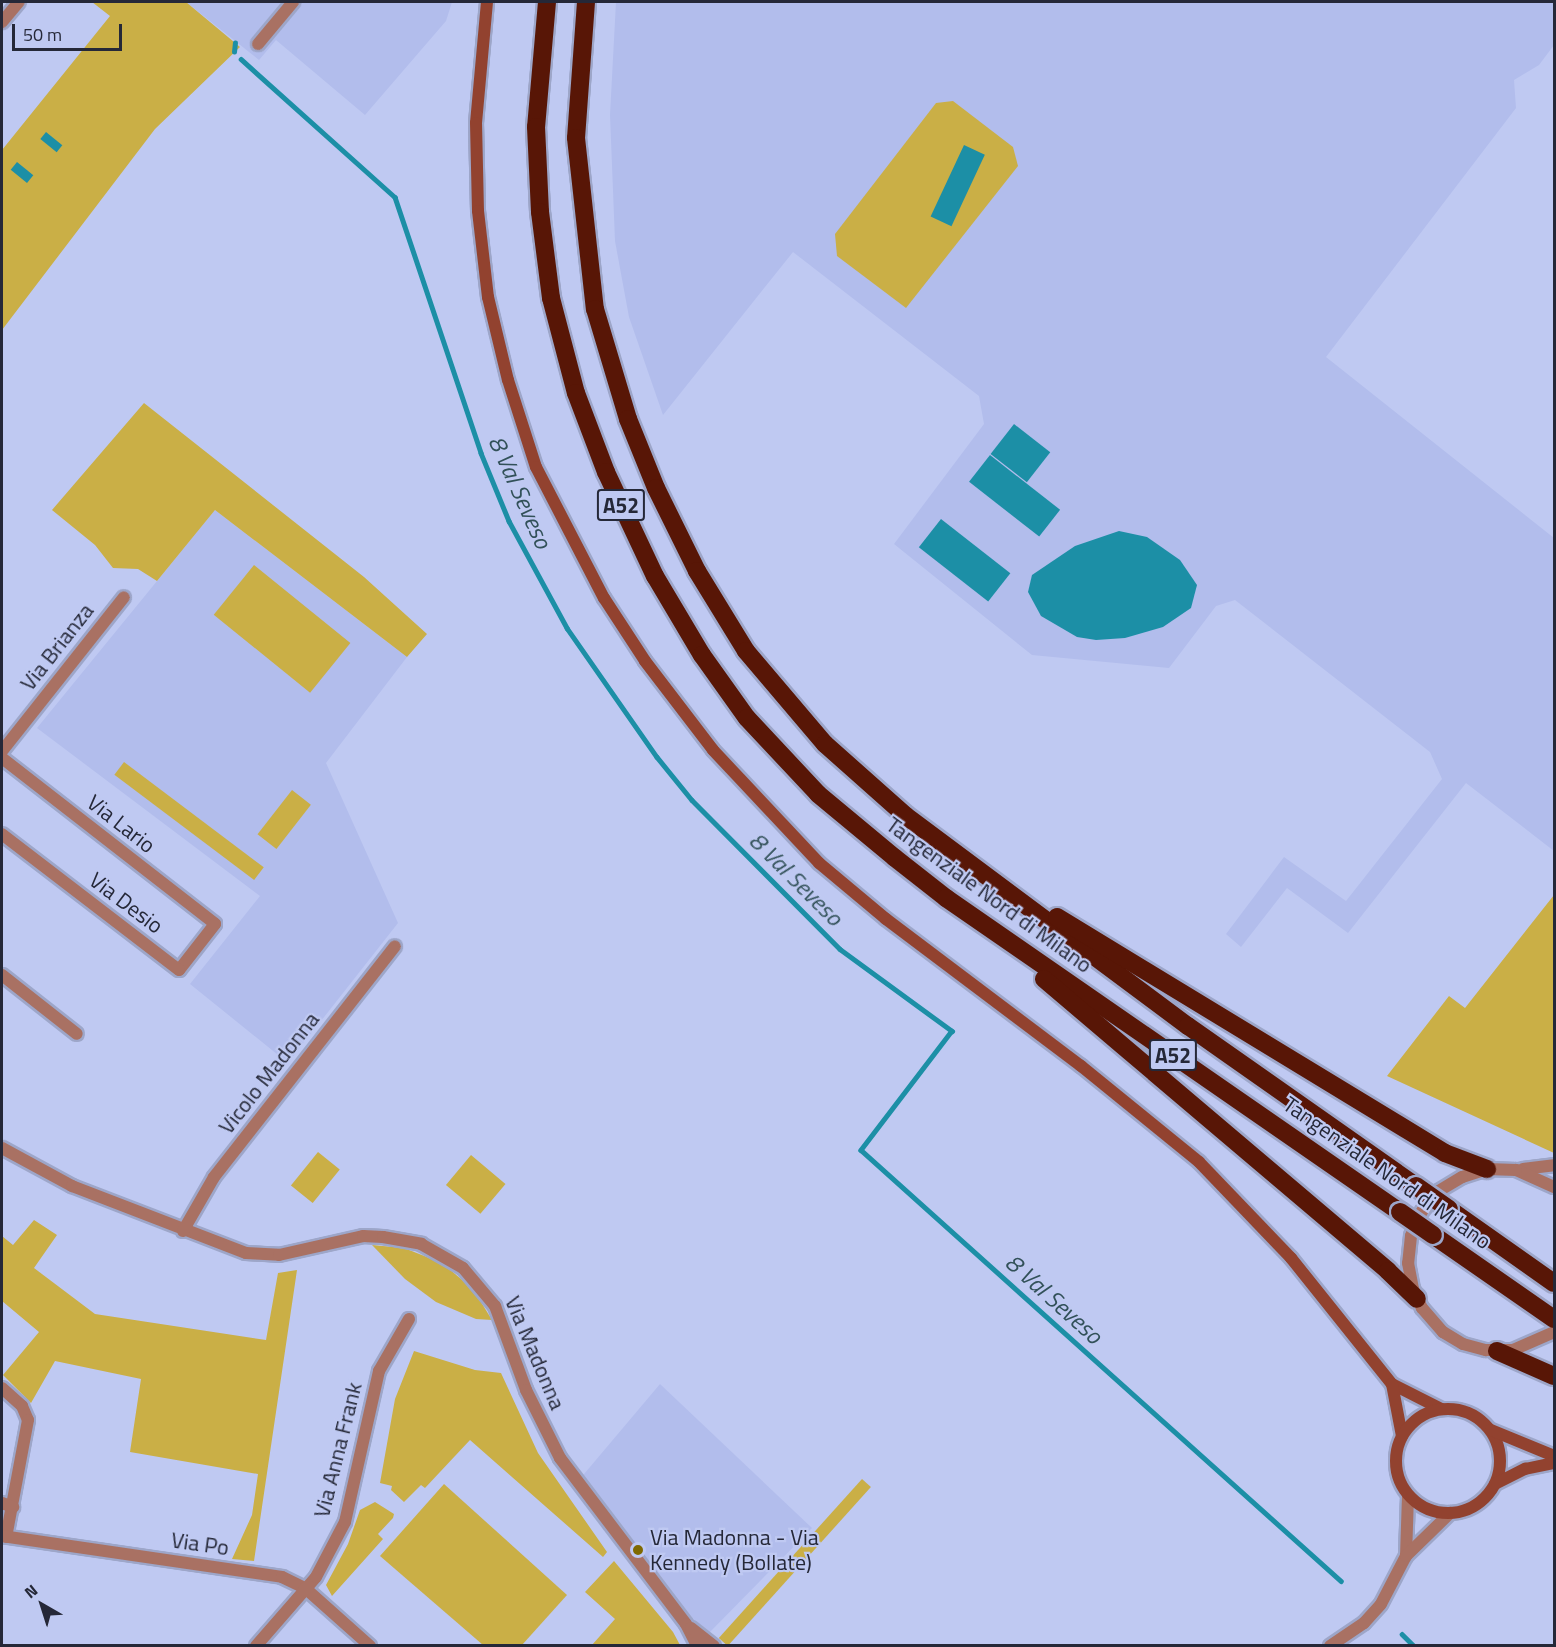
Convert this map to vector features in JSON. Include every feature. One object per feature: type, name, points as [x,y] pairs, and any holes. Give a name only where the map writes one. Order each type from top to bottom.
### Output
[{"type":"highway","name":"Tangenziale Nord di Milano","points":[[547,2],[536,127],[547,268],[576,393],[606,472],[655,576],[702,655],[747,718],[818,794],[946,898],[1551,1316]]},
{"type":"highway","name":"Tangenziale Nord di Milano","points":[[586,2],[576,138],[583,231],[598,321],[628,419],[656,488],[730,627],[780,694],[869,786],[968,863],[1179,1019],[1554,1283]]},
{"type":"highway","points":[[968,863],[1445,1153],[1487,1169]]},
{"type":"highway","points":[[946,898],[1388,1271],[1417,1299]]},
{"type":"highway","points":[[1497,1351],[1554,1376]]},
{"type":"main road","points":[[487,2],[476,123],[478,211],[488,297],[508,380],[536,467],[571,538],[633,643],[712,750],[819,862],[886,919],[1099,1079],[1199,1162],[1292,1258],[1392,1384],[1441,1409],[1469,1412],[1491,1430],[1554,1456]]},
{"type":"main road","points":[[1392,1384],[1402,1436],[1396,1467],[1408,1496],[1423,1507],[1450,1513],[1477,1505],[1495,1484],[1525,1469],[1554,1463]]},
{"type":"main road","points":[[1402,1436],[1422,1415],[1441,1409]]},
{"type":"main road","points":[[1491,1430],[1500,1456],[1495,1484]]},
{"type":"street","points":[[2,22],[19,2]]},
{"type":"street","points":[[258,44],[293,2]]},
{"type":"street","name":"Via Brianza","points":[[2,751],[124,597]]},
{"type":"street","name":"Via Lario","points":[[2,758],[215,924]]},
{"type":"street","name":"Via Desio","points":[[2,834],[179,970],[215,924]]},
{"type":"street","name":"Vicolo Madonna","points":[[183,1231],[214,1177],[395,946]]},
{"type":"street","points":[[2,975],[77,1034]]},
{"type":"street","name":"Via Madonna","points":[[2,1148],[72,1186],[228,1248],[261,1255],[279,1255],[363,1236],[383,1237],[421,1244],[463,1268],[495,1306],[526,1390],[560,1458],[686,1624],[697,1646]]},
{"type":"street","points":[[1554,1165],[1516,1170],[1487,1169],[1450,1183],[1422,1211],[1408,1250],[1409,1276],[1417,1299],[1443,1332],[1474,1347],[1497,1351],[1528,1346],[1554,1332]]},
{"type":"street","points":[[1516,1170],[1554,1187]]},
{"type":"street","name":"Via Anna Frank","points":[[256,1646],[316,1577],[345,1522],[378,1371],[409,1319]]},
{"type":"street","points":[[2,1388],[28,1414],[7,1505],[4,1537]]},
{"type":"street","points":[[1406,1556],[1408,1496]]},
{"type":"street","points":[[1330,1646],[1345,1638],[1376,1611],[1406,1556],[1450,1513]]},
{"type":"street","name":"Via Po","points":[[4,1537],[282,1577],[305,1588],[370,1646]]},
{"type":"street","name":"Via Madonna","points":[[686,1624],[714,1646]]},
{"type":"shaded area","points":[[92,2],[186,2],[240,47],[155,129],[2,330],[2,150],[110,16]]},
{"type":"shaded area","points":[[186,2],[452,2],[446,21],[365,115],[276,40],[259,60]]},
{"type":"shaded area","points":[[616,2],[1554,2],[1554,45],[1539,65],[1514,80],[1516,108],[1326,357],[1554,538],[1554,851],[1466,783],[1348,933],[1287,888],[1241,947],[1226,934],[1284,857],[1346,901],[1442,779],[1430,752],[1235,600],[1216,606],[1169,668],[1032,655],[894,544],[984,424],[979,396],[793,252],[663,415],[629,317],[615,241],[610,115]]},
{"type":"shaded area","points":[[953,101],[1013,147],[1018,166],[906,308],[837,256],[835,234],[936,103]]},
{"type":"shaded area","points":[[46,132],[62,145],[57,152],[40,139]]},
{"type":"shaded area","points":[[964,145],[985,155],[951,226],[931,217]]},
{"type":"shaded area","points":[[17,162],[33,175],[27,183],[11,170]]},
{"type":"shaded area","points":[[144,403],[364,577],[427,634],[407,657],[215,510],[157,581],[138,569],[113,568],[95,545],[52,510]]},
{"type":"shaded area","points":[[1014,424],[1050,452],[1027,482],[991,454]]},
{"type":"shaded area","points":[[990,455],[1060,510],[1039,537],[969,482]]},
{"type":"shaded area","points":[[215,510],[407,657],[326,763],[398,923],[288,1063],[190,984],[260,896],[37,728]]},
{"type":"shaded area","points":[[941,519],[1010,573],[988,602],[919,547]]},
{"type":"shaded area","points":[[1119,531],[1147,537],[1180,560],[1197,585],[1191,608],[1163,627],[1125,638],[1096,640],[1077,637],[1041,616],[1028,592],[1032,575],[1075,546]]},
{"type":"shaded area","points":[[254,565],[350,643],[310,693],[214,615]]},
{"type":"shaded area","points":[[124,762],[264,867],[254,880],[114,775]]},
{"type":"shaded area","points":[[292,790],[311,805],[276,849],[258,834]]},
{"type":"shaded area","points":[[1554,895],[1554,1153],[1387,1076],[1449,996],[1465,1008]]},
{"type":"shaded area","points":[[318,1152],[340,1170],[313,1203],[291,1185]]},
{"type":"shaded area","points":[[471,1155],[505,1184],[480,1214],[446,1185]]},
{"type":"shaded area","points":[[34,1220],[57,1235],[34,1268],[95,1314],[266,1340],[278,1273],[297,1270],[254,1561],[232,1559],[252,1515],[258,1474],[130,1452],[141,1379],[55,1361],[31,1403],[3,1375],[39,1332],[2,1301],[2,1236],[13,1245]]},
{"type":"shaded area","points":[[372,1245],[404,1248],[442,1263],[473,1289],[492,1320],[476,1319],[436,1302],[405,1279]]},
{"type":"shaded area","points":[[414,1351],[475,1370],[501,1373],[538,1453],[607,1552],[603,1557],[470,1440],[425,1488],[421,1485],[404,1502],[391,1490],[392,1486],[380,1483],[395,1399]]},
{"type":"shaded area","points":[[660,1384],[812,1528],[708,1634],[685,1617],[579,1480]]},
{"type":"shaded area","points":[[862,1479],[871,1487],[728,1646],[719,1638]]},
{"type":"shaded area","points":[[444,1484],[567,1595],[522,1645],[483,1645],[380,1556]]},
{"type":"shaded area","points":[[375,1502],[394,1514],[393,1518],[378,1534],[383,1539],[332,1596],[326,1585],[348,1544],[360,1510]]},
{"type":"shaded area","points":[[614,1561],[673,1632],[680,1645],[592,1645],[615,1619],[585,1592]]},
{"type":"waterway","name":"8 Val Seveso","points":[[234,52],[235,43]]},
{"type":"waterway","name":"8 Val Seveso","points":[[241,59],[395,197],[481,453],[509,521],[567,628],[657,757],[692,800],[840,949],[952,1031],[861,1150],[1341,1581]]},
{"type":"waterway","name":"8 Val Seveso","points":[[1402,1634],[1414,1646]]},
{"type":"place","name":"Via Madonna - Via Kennedy (Bollate)","points":[[638,1550]]}]
